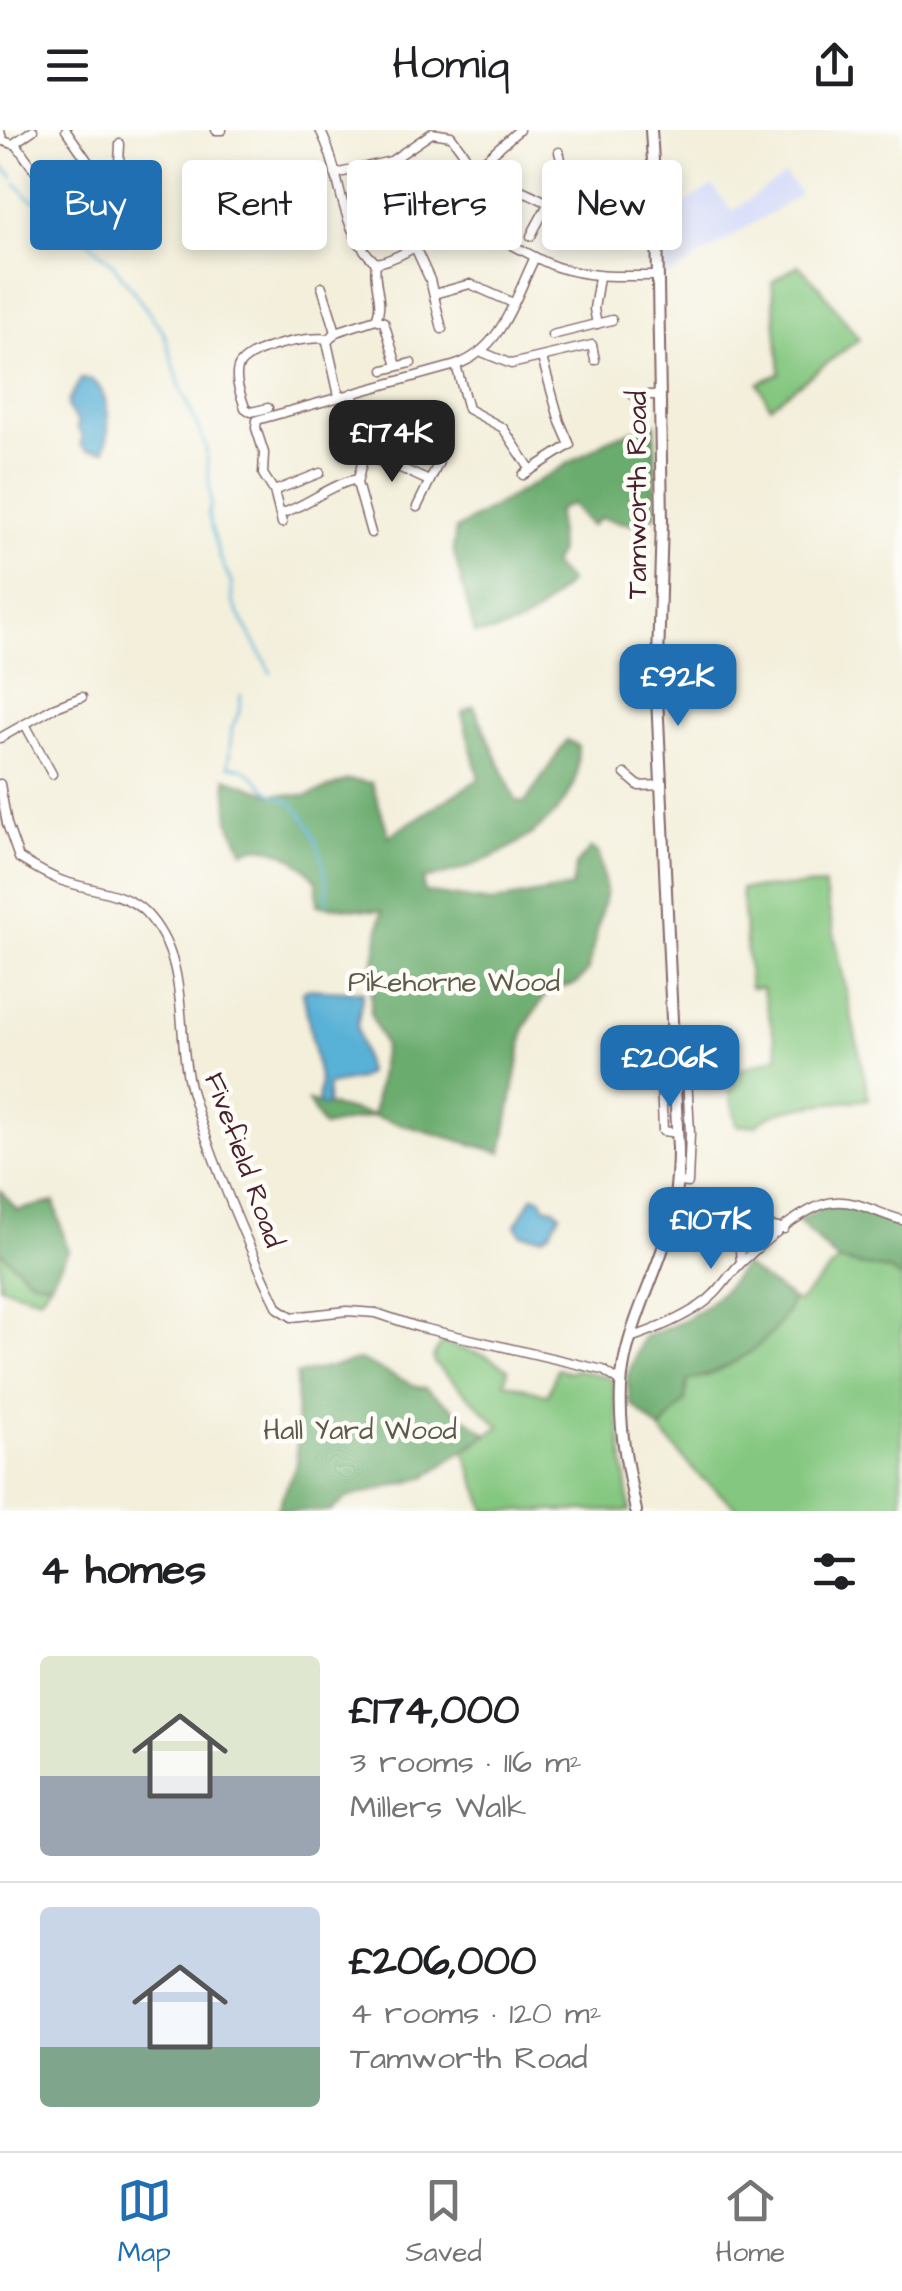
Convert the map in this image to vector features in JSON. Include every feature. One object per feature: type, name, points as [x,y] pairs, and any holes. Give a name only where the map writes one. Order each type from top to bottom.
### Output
[{"type":"main road","name":"Tamworth Road","points":[[636,1511],[627,1465],[621,1382],[637,1317],[683,1199],[678,1182],[657,697],[662,520],[651,130]]},
{"type":"street","points":[[16,144],[33,130]]},
{"type":"street","points":[[66,130],[87,160]]},
{"type":"street","points":[[320,130],[347,216]]},
{"type":"street","points":[[414,130],[422,139]]},
{"type":"street","points":[[481,160],[519,130]]},
{"type":"street","points":[[0,132],[4,141],[16,144],[30,165]]},
{"type":"street","points":[[335,174],[383,164],[432,133],[451,136],[469,160]]},
{"type":"street","points":[[120,144],[121,160]]},
{"type":"street","points":[[559,152],[560,160]]},
{"type":"street","points":[[531,236],[542,211]]},
{"type":"street","points":[[364,250],[376,264],[375,282],[381,307],[376,319]]},
{"type":"street","points":[[376,264],[410,250]]},
{"type":"street","points":[[416,250],[434,294],[442,329]]},
{"type":"street","points":[[520,250],[560,268],[600,277],[658,276]]},
{"type":"street","points":[[358,478],[281,518],[274,491],[263,474],[264,453],[257,420],[456,366],[482,352],[497,335],[535,257]]},
{"type":"street","points":[[596,324],[594,309],[600,277]]},
{"type":"street","points":[[434,294],[470,284],[512,303]]},
{"type":"street","points":[[322,287],[332,335],[326,346],[339,396]]},
{"type":"street","points":[[268,408],[251,412],[245,408],[237,374],[242,362],[256,353],[314,336],[332,335],[376,319],[384,322],[397,366]]},
{"type":"street","points":[[552,335],[612,320]]},
{"type":"street","points":[[482,352],[510,364],[592,346],[595,360]]},
{"type":"street","points":[[456,366],[468,410],[503,428],[527,473],[568,448],[570,442],[558,418],[542,358]]},
{"type":"street","points":[[384,370],[412,362]]},
{"type":"street","points":[[352,393],[363,428],[365,458],[358,478],[372,533]]},
{"type":"street","points":[[633,394],[660,394]]},
{"type":"street","points":[[365,458],[396,466],[430,482]]},
{"type":"street","points":[[417,507],[439,462]]},
{"type":"street","points":[[274,491],[320,474]]},
{"type":"street","points":[[0,738],[53,708],[82,697]]},
{"type":"street","points":[[26,726],[52,774]]},
{"type":"street","points":[[626,774],[639,786],[661,785]]},
{"type":"street","name":"Fivefield Road","points":[[0,784],[7,824],[19,858],[58,879],[131,901],[158,927],[178,984],[190,1088],[230,1200],[278,1308],[292,1317],[347,1310],[376,1313],[418,1327],[603,1370],[621,1382]]},
{"type":"street","points":[[674,1038],[685,1038],[690,1132],[688,1182],[678,1182]]},
{"type":"street","points":[[683,1199],[684,1218]]},
{"type":"street","points":[[630,1338],[702,1305],[726,1284],[741,1261],[796,1217],[828,1202],[852,1203],[902,1220]]},
{"type":"street","points":[[637,1317],[648,1332]]},
{"type":"street","points":[[603,1370],[625,1357]]},
{"type":"shaded area","points":[[785,175],[801,194],[665,278],[665,250],[682,250],[682,204],[713,186],[732,211]]},
{"type":"green space","points":[[798,265],[859,339],[770,406],[758,383],[780,373],[772,282]]},
{"type":"green space","points":[[655,423],[656,515],[630,524],[600,518],[591,526],[571,504],[557,511],[559,552],[552,564],[569,582],[528,619],[505,630],[475,634],[453,549],[456,529],[610,439]]},
{"type":"green space","name":"Pikehorne Wood","points":[[474,706],[516,801],[525,803],[567,740],[578,746],[576,781],[562,804],[529,836],[488,859],[423,880],[424,892],[491,902],[572,887],[576,865],[591,848],[598,852],[606,891],[588,971],[576,984],[548,991],[525,1027],[502,1153],[373,1116],[323,1127],[308,1101],[373,1115],[384,1045],[371,1015],[371,980],[382,911],[317,905],[317,881],[293,859],[264,848],[243,851],[229,821],[226,778],[271,794],[307,796],[348,780],[372,783],[389,836],[479,779],[462,713]]},
{"type":"green space","points":[[824,885],[869,1099],[793,1109],[756,1125],[737,1126],[729,1090],[733,1088],[731,1073],[779,1056],[762,988],[750,988],[741,889]]},
{"type":"green space","points":[[0,1190],[17,1210],[54,1202],[68,1251],[50,1283],[30,1279],[0,1251]]},
{"type":"green space","points":[[847,1206],[902,1223],[902,1278],[888,1270],[838,1261],[798,1221],[822,1208]]},
{"type":"green space","points":[[0,1251],[30,1279],[50,1283],[40,1298],[0,1286]]},
{"type":"green space","points":[[838,1261],[888,1270],[902,1278],[902,1511],[741,1511],[696,1473],[660,1430],[685,1401],[687,1381],[708,1376],[788,1312],[792,1299],[798,1302]]},
{"type":"green space","points":[[743,1265],[792,1299],[785,1314],[750,1352],[719,1370],[687,1381],[685,1401],[660,1430],[630,1403],[627,1377],[643,1337],[700,1310],[724,1290]]},
{"type":"green space","points":[[442,1343],[487,1356],[508,1369],[505,1382],[548,1395],[557,1369],[607,1377],[614,1383],[630,1511],[486,1511],[464,1451],[500,1426],[434,1363],[433,1356]]},
{"type":"green space","name":"Hall Yard Wood","points":[[359,1360],[424,1387],[487,1434],[424,1478],[347,1498],[330,1511],[276,1511],[297,1463],[296,1375]]},
{"type":"water","points":[[81,379],[92,380],[103,394],[108,422],[105,450],[88,450],[81,445],[79,423],[68,409],[68,401]]},
{"type":"water","points":[[303,992],[363,992],[357,1027],[367,1073],[359,1079],[328,1085],[327,1105],[322,1107],[318,1103],[320,1083]]},
{"type":"water","points":[[533,1196],[560,1214],[543,1237],[521,1234],[516,1225]]},
{"type":"waterway","points":[[0,164],[13,177]]},
{"type":"waterway","points":[[16,183],[30,198]]},
{"type":"waterway","points":[[98,250],[113,264],[164,333],[180,386],[206,447],[211,503],[208,514],[231,582],[233,603],[271,673]]},
{"type":"waterway","points":[[241,695],[228,766],[248,772],[301,813],[319,851],[327,904]]}]
